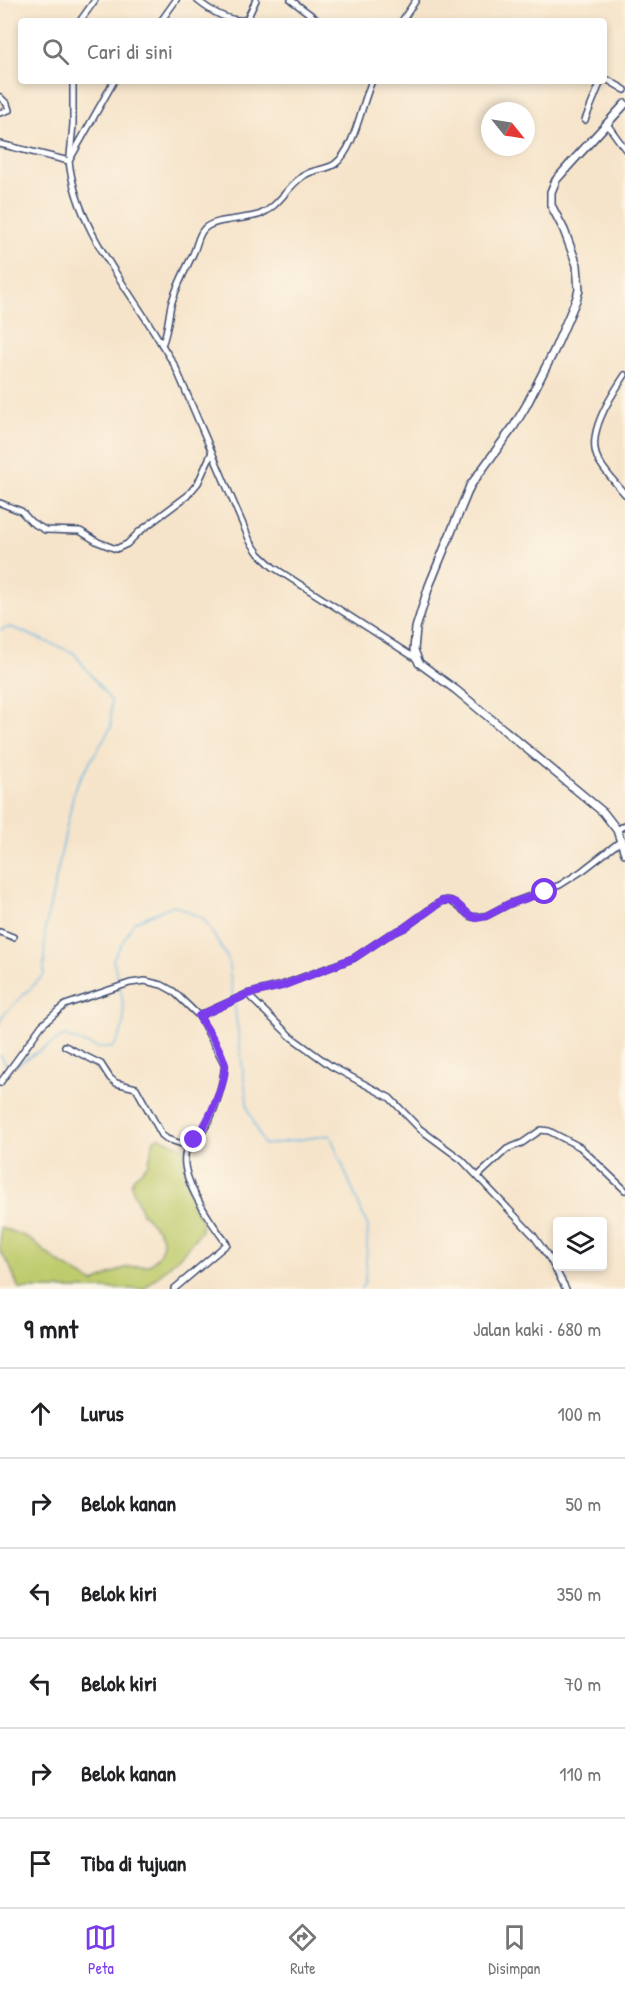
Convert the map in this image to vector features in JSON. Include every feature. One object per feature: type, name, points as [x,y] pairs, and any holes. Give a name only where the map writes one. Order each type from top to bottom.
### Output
[{"type":"street","points":[[82,18],[95,0]]},
{"type":"street","points":[[163,18],[176,0]]},
{"type":"street","points":[[197,0],[214,12],[231,18]]},
{"type":"street","points":[[247,18],[256,0]]},
{"type":"street","points":[[291,0],[315,18]]},
{"type":"street","points":[[404,18],[416,0]]},
{"type":"street","points":[[607,80],[625,90]]},
{"type":"street","points":[[72,84],[73,124],[69,161],[72,182],[85,218],[104,253],[175,366],[243,527],[259,554],[273,567],[415,658],[456,690],[592,802],[617,830],[625,853]]},
{"type":"street","points":[[69,161],[112,84]]},
{"type":"street","points":[[162,345],[167,332],[171,306],[204,228],[258,215],[269,210],[299,178],[317,169],[332,166],[341,159],[349,146],[371,84]]},
{"type":"street","points":[[585,120],[601,84]]},
{"type":"street","points":[[0,97],[9,110],[0,113]]},
{"type":"street","points":[[415,658],[414,639],[419,614],[465,496],[478,473],[514,426],[526,406],[554,351],[579,290],[577,265],[549,198],[556,180],[625,104]]},
{"type":"street","points":[[607,124],[625,149]]},
{"type":"street","points":[[0,144],[69,161]]},
{"type":"street","points":[[625,375],[597,424],[595,437],[598,460],[625,494]]},
{"type":"street","points":[[0,503],[21,512],[31,522],[45,530],[80,531],[98,543],[116,549],[127,544],[139,532],[187,496],[198,483],[212,452]]},
{"type":"street","points":[[617,830],[625,825]]},
{"type":"street","points":[[199,1016],[248,994],[282,986],[354,958],[387,936],[404,928],[442,901],[456,903],[476,918],[545,892],[582,871],[622,840]]},
{"type":"street","points":[[0,932],[13,937]]},
{"type":"street","points":[[0,1083],[42,1024],[65,1005],[130,982],[145,981],[162,985],[173,991],[199,1016],[225,1065],[223,1080],[210,1118],[188,1146],[185,1155],[188,1176],[204,1213],[227,1244],[174,1289]]},
{"type":"street","points":[[248,994],[291,1037],[331,1066],[390,1098],[420,1129],[462,1160],[533,1235],[550,1259],[566,1289]]},
{"type":"street","points":[[65,1046],[101,1064],[116,1083],[136,1088],[162,1135],[188,1146]]},
{"type":"street","points":[[478,1176],[507,1149],[522,1143],[541,1130],[549,1131],[580,1147],[625,1190]]},
{"type":"green space","points":[[159,1137],[184,1148],[185,1171],[194,1207],[202,1219],[201,1231],[184,1252],[144,1289],[19,1289],[9,1264],[0,1252],[0,1227],[27,1237],[58,1262],[93,1283],[124,1268],[149,1265],[159,1255],[163,1244],[162,1238],[158,1230],[142,1213],[131,1185],[134,1178],[148,1163],[154,1139]]},
{"type":"waterway","points":[[0,630],[11,627],[74,653],[111,701],[111,727],[75,787],[45,930],[44,975],[3,1015],[0,1025]]},
{"type":"waterway","points":[[119,984],[113,959],[134,922],[174,905],[204,919],[228,959],[233,997]]},
{"type":"waterway","points":[[16,1065],[64,1036],[98,1048],[112,1048],[121,1034],[124,1020],[120,988]]},
{"type":"waterway","points":[[234,1002],[248,1109],[264,1145],[330,1135],[368,1227],[365,1282],[361,1289]]},
{"type":"waterway","points":[[0,1055],[8,1066]]},
{"type":"route","points":[[194,1140],[210,1118],[223,1080],[225,1065],[199,1016],[248,994],[282,986],[354,958],[387,936],[404,928],[442,901],[456,903],[476,918],[545,892]]}]
